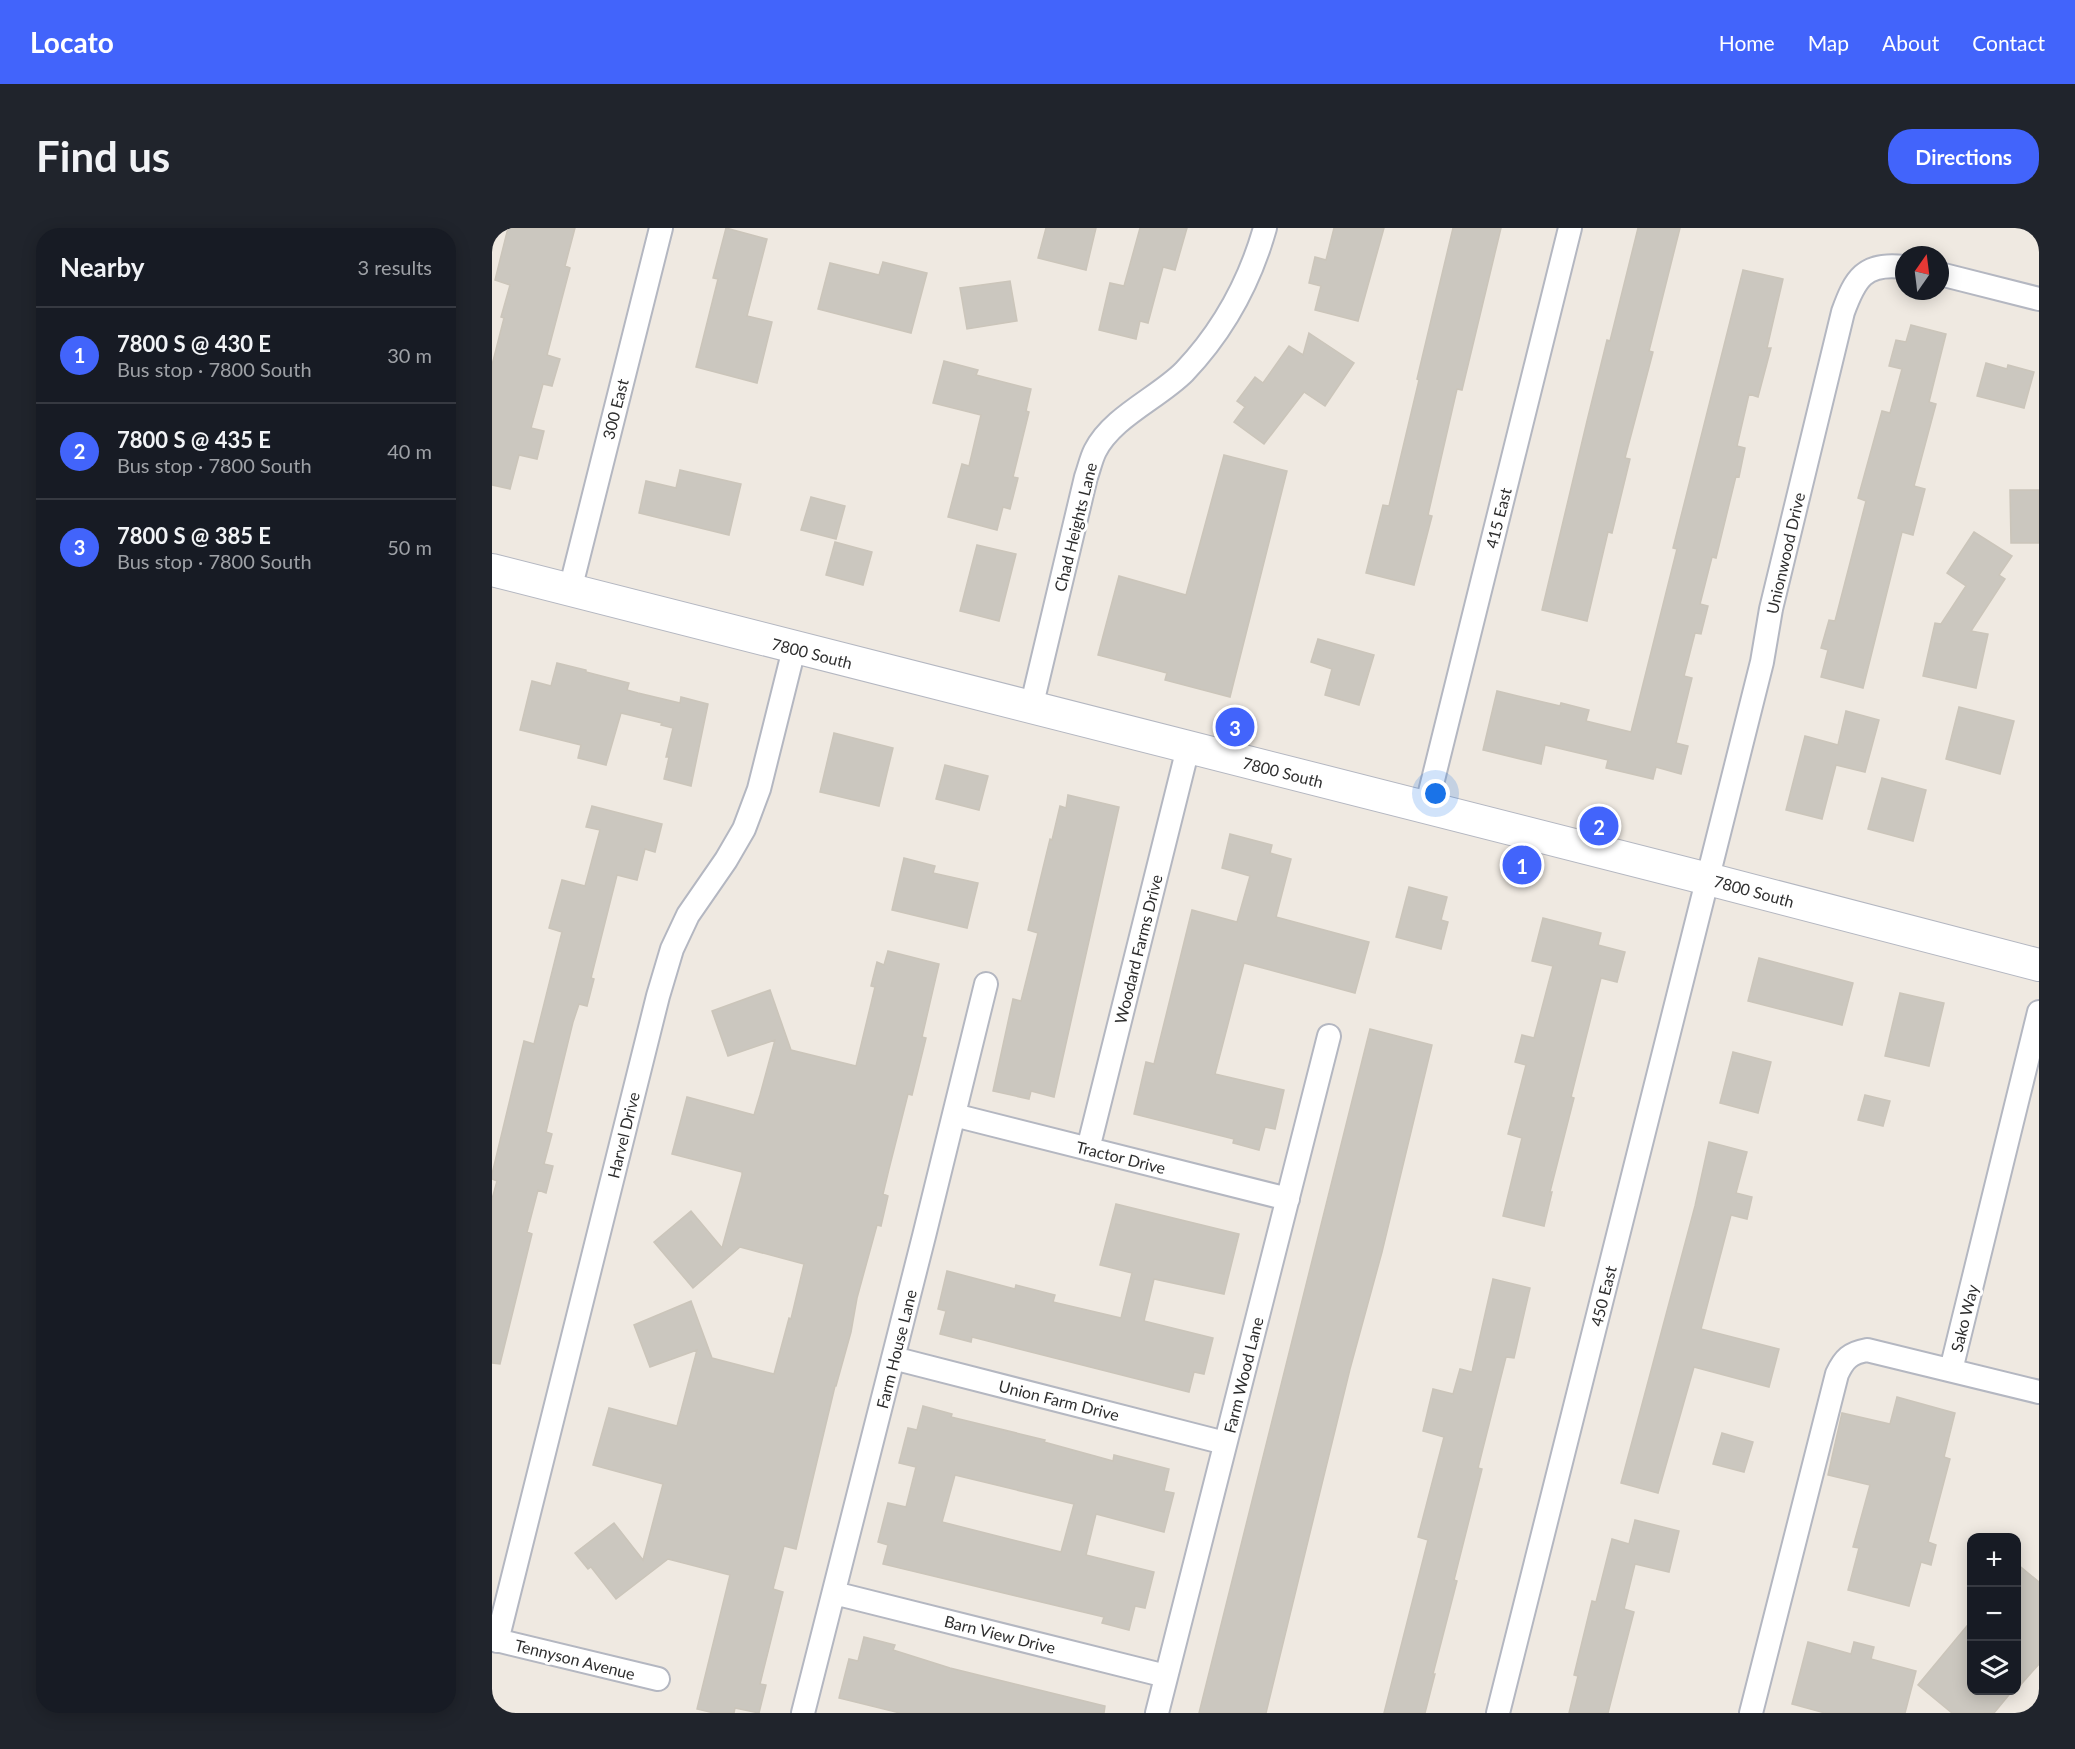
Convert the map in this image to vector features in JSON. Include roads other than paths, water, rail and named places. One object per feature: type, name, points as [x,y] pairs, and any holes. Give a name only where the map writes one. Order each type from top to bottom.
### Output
[{"type":"main road","name":"7800 South","points":[[492,570],[794,649],[1708,879],[2039,965]]},
{"type":"street","name":"300 East","points":[[570,590],[661,228]]},
{"type":"street","name":"Chad Heights Lane","points":[[1031,708],[1086,477],[1096,450],[1110,431],[1183,373],[1216,334],[1243,288],[1265,228]]},
{"type":"street","name":"415 East","points":[[1426,808],[1570,228]]},
{"type":"street","name":"Unionwood Drive","points":[[1708,879],[1762,662],[1771,609],[1843,312],[1852,286],[1869,270],[1895,266]]},
{"type":"street","points":[[1949,276],[2039,299]]},
{"type":"street","name":"Harvel Drive","points":[[494,1640],[658,996],[672,949],[688,915],[726,860],[744,829],[759,789],[794,649]]},
{"type":"street","name":"Woodard Farms Drive","points":[[1088,1149],[1188,748]]},
{"type":"street","name":"450 East","points":[[1498,1713],[1708,879]]},
{"type":"street","name":"Farm House Lane","points":[[803,1713],[986,984]]},
{"type":"street","name":"Sako Way","points":[[1751,1713],[1837,1374],[1843,1361],[1854,1352],[1866,1350],[1951,1370],[2039,1012]]},
{"type":"street","name":"Farm Wood Lane","points":[[1156,1713],[1329,1036]]},
{"type":"street","name":"Tractor Drive","points":[[954,1115],[1288,1199]]},
{"type":"street","name":"Union Farm Drive","points":[[893,1358],[1226,1443]]},
{"type":"street","points":[[1951,1370],[2039,1392]]},
{"type":"street","name":"Barn View Drive","points":[[834,1593],[1166,1676]]},
{"type":"street","name":"Tennyson Avenue","points":[[494,1640],[658,1680]]},
{"type":"place","name":"7800 S @ 385 E","points":[[1235,727]]},
{"type":"place","name":"7800 S @ 435 E","points":[[1599,826]]},
{"type":"place","name":"7800 S @ 430 E","points":[[1522,865]]}]
